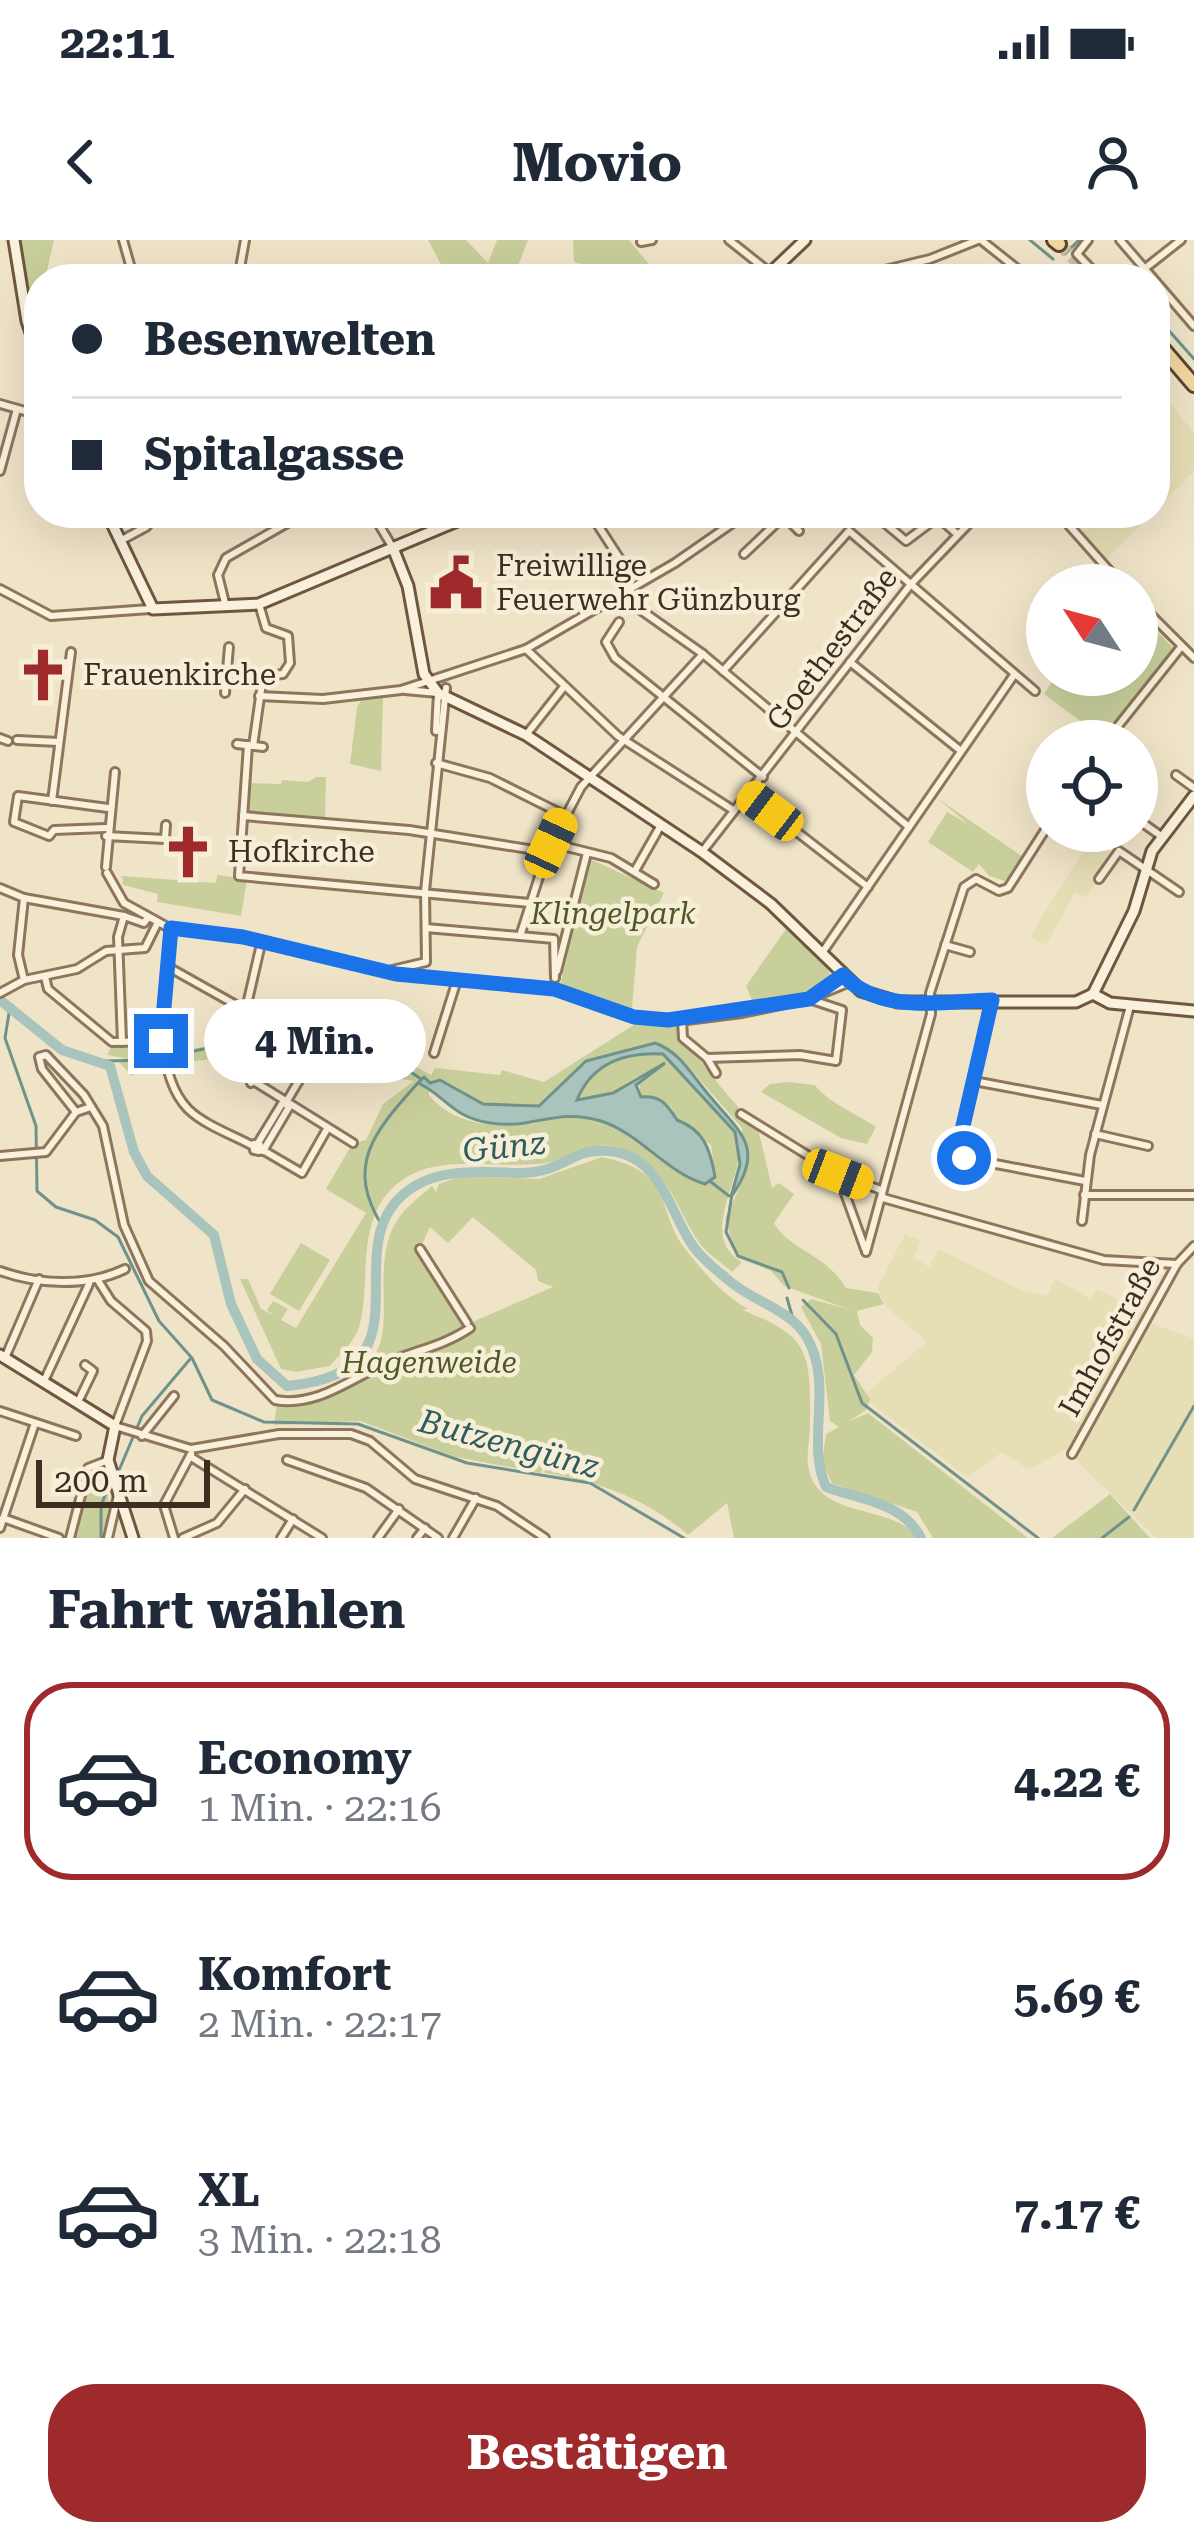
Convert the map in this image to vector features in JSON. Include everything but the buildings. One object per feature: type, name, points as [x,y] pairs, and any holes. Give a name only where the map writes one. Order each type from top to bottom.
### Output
[{"type":"main road","points":[[1170,357],[1194,385]]},
{"type":"street","points":[[14,240],[24,302]]},
{"type":"street","points":[[641,242],[652,240]]},
{"type":"street","points":[[729,240],[756,264]]},
{"type":"street","points":[[783,264],[805,240]]},
{"type":"street","points":[[912,264],[979,240],[1010,264]]},
{"type":"street","points":[[1085,264],[1078,248],[1088,240]]},
{"type":"street","points":[[1120,240],[1146,264]]},
{"type":"street","points":[[1151,264],[1181,240]]},
{"type":"street","points":[[1170,291],[1191,315],[1194,326]]},
{"type":"street","points":[[0,404],[24,411]]},
{"type":"street","points":[[0,471],[17,409]]},
{"type":"street","points":[[0,430],[12,431]]},
{"type":"street","points":[[114,528],[150,609]]},
{"type":"street","points":[[120,541],[144,528]]},
{"type":"street","points":[[226,608],[218,575],[226,558],[279,528]]},
{"type":"street","points":[[380,528],[408,586],[421,683]]},
{"type":"street","points":[[0,589],[50,616],[260,604],[440,528]]},
{"type":"street","points":[[600,528],[625,566],[635,606],[703,655],[909,827]]},
{"type":"street","points":[[259,696],[323,699],[401,690],[526,649],[630,590],[724,528]]},
{"type":"street","points":[[744,554],[769,528]]},
{"type":"street","points":[[797,528],[800,531]]},
{"type":"street","name":"Goethestraße","points":[[891,528],[906,541],[922,528]]},
{"type":"street","name":"Goethestraße","points":[[951,528],[957,534]]},
{"type":"street","name":"Goethestraße","points":[[702,852],[910,584],[963,528]]},
{"type":"street","points":[[1071,528],[1103,564]]},
{"type":"street","points":[[722,671],[846,532],[1026,683]]},
{"type":"street","points":[[260,604],[266,628],[288,636],[287,670],[263,676],[239,876],[530,903]]},
{"type":"street","points":[[620,622],[608,636],[609,650],[764,777]]},
{"type":"street","points":[[1158,623],[1194,658]]},
{"type":"street","points":[[225,693],[229,647]]},
{"type":"street","points":[[1123,720],[1181,647]]},
{"type":"street","points":[[526,649],[618,736],[628,738],[733,810]]},
{"type":"street","points":[[52,801],[71,652]]},
{"type":"street","points":[[520,936],[564,815],[590,779],[703,655]]},
{"type":"street","points":[[850,662],[962,752]]},
{"type":"street","points":[[391,973],[426,962],[424,891],[442,693],[458,671]]},
{"type":"street","points":[[823,953],[1015,674]]},
{"type":"street","points":[[277,676],[277,697]]},
{"type":"street","points":[[421,683],[526,735],[702,852],[771,904],[846,979],[884,1000],[1076,1002],[1093,994],[1134,911],[1145,869],[1161,836],[1194,792],[1176,775]]},
{"type":"street","points":[[526,735],[563,688]]},
{"type":"street","points":[[8,740],[59,742]]},
{"type":"street","points":[[237,744],[255,746]]},
{"type":"street","points":[[436,763],[476,772],[564,815]]},
{"type":"street","points":[[115,772],[108,808],[106,868],[117,896],[147,919],[171,928],[391,973],[554,989],[634,1017],[682,1020],[809,999],[846,979]]},
{"type":"street","points":[[748,794],[868,887]]},
{"type":"street","points":[[108,808],[18,796],[14,822],[49,836],[54,830],[106,831],[165,839],[166,825]]},
{"type":"street","points":[[243,816],[429,832],[587,853],[635,870],[654,884]]},
{"type":"street","points":[[635,870],[661,825]]},
{"type":"street","points":[[1100,879],[1119,851],[1179,892]]},
{"type":"street","points":[[838,1174],[866,1252],[945,945],[968,881],[981,880],[999,891],[1008,888],[1031,852]]},
{"type":"street","points":[[554,989],[587,853]]},
{"type":"street","points":[[0,888],[25,898],[144,923],[147,919]]},
{"type":"street","points":[[25,898],[18,954],[25,980]]},
{"type":"street","points":[[122,1042],[119,950],[124,916]]},
{"type":"street","points":[[0,993],[25,980],[119,950],[145,948],[157,924]]},
{"type":"street","points":[[171,928],[161,1041],[187,1108],[302,1173],[328,1128]]},
{"type":"street","points":[[426,928],[554,940],[556,978]]},
{"type":"street","points":[[261,944],[238,1039],[244,1075],[353,1143]]},
{"type":"street","points":[[945,945],[970,952]]},
{"type":"street","points":[[168,968],[245,1010]]},
{"type":"street","points":[[45,977],[48,989],[112,1042],[161,1041]]},
{"type":"street","points":[[434,1054],[457,980]]},
{"type":"street","points":[[1093,994],[1130,1006],[1194,1011]]},
{"type":"street","points":[[707,1058],[800,1055],[836,1061],[842,1010],[809,999]]},
{"type":"street","points":[[992,1000],[957,1152],[964,1158],[1085,1181]]},
{"type":"street","points":[[1082,1221],[1095,1134],[1130,1006]]},
{"type":"street","points":[[251,1083],[289,1020]]},
{"type":"street","points":[[682,1020],[683,1038],[707,1058],[716,1073]]},
{"type":"street","points":[[76,1112],[39,1057],[46,1054],[103,1126],[124,1225],[149,1280],[224,1346],[265,1394],[280,1401],[343,1387],[469,1325],[420,1249]]},
{"type":"street","points":[[259,1147],[312,1059]]},
{"type":"street","points":[[974,1081],[1102,1105]]},
{"type":"street","points":[[0,1156],[46,1152],[76,1112],[89,1108]]},
{"type":"street","points":[[741,1114],[838,1174],[880,1190],[883,1198],[1104,1259],[1177,1264]]},
{"type":"street","points":[[1095,1134],[1148,1146]]},
{"type":"street","points":[[1084,1195],[1194,1195]]},
{"type":"street","name":"Imhofstraße","points":[[1072,1454],[1177,1264],[1194,1246]]},
{"type":"street","points":[[0,1271],[39,1280],[94,1283],[124,1269]]},
{"type":"street","points":[[39,1280],[2,1357],[45,1379],[115,1426],[191,1453],[322,1538]]},
{"type":"street","points":[[45,1379],[94,1283]]},
{"type":"street","points":[[94,1283],[123,1315],[146,1330],[147,1341],[115,1426],[108,1460],[134,1538]]},
{"type":"street","points":[[78,1402],[93,1371],[86,1365]]},
{"type":"street","points":[[140,1435],[174,1396]]},
{"type":"street","points":[[0,1411],[76,1436]]},
{"type":"street","points":[[35,1423],[2,1523],[59,1538]]},
{"type":"street","points":[[245,1489],[217,1523],[178,1538],[164,1505],[191,1453],[279,1433],[351,1434],[370,1441],[415,1479],[476,1498],[542,1537]]},
{"type":"street","points":[[70,1538],[88,1468],[108,1460]]},
{"type":"street","points":[[287,1460],[347,1478],[438,1538]]},
{"type":"street","points":[[108,1538],[115,1484]]},
{"type":"street","points":[[453,1538],[476,1498]]},
{"type":"street","points":[[379,1538],[399,1509]]},
{"type":"street","points":[[281,1538],[293,1520]]},
{"type":"street","points":[[418,1538],[424,1528]]},
{"type":"shaded area","points":[[1170,403],[1194,433],[1194,471],[1170,495]]},
{"type":"shaded area","points":[[1079,528],[1137,528],[1106,560]]},
{"type":"shaded area","points":[[1083,852],[1109,852],[1112,855],[1087,897],[1075,893],[1046,945],[1030,936]]},
{"type":"shaded area","points":[[905,1234],[921,1241],[913,1257],[929,1267],[939,1249],[1021,1290],[1046,1296],[1056,1279],[1091,1299],[1097,1289],[1146,1314],[1145,1321],[1194,1339],[1194,1538],[1156,1538],[1065,1449],[1029,1470],[1002,1452],[967,1477],[869,1402],[867,1392],[927,1342],[888,1308],[877,1289]]},
{"type":"green space","points":[[20,240],[54,240],[48,264],[24,264],[24,274]]},
{"type":"green space","points":[[428,240],[466,240],[488,263],[497,240],[528,240],[519,264],[441,264]]},
{"type":"green space","points":[[573,240],[629,240],[649,264],[582,264],[574,262]]},
{"type":"green space","points":[[1158,632],[1175,650],[1158,671]]},
{"type":"green space","points":[[383,696],[381,771],[350,764],[357,707],[362,699]]},
{"type":"green space","points":[[1047,696],[1137,696],[1118,720],[1079,720]]},
{"type":"green space","points":[[326,777],[325,819],[250,815],[247,783],[308,782]]},
{"type":"green space","points":[[937,798],[1023,857],[1005,881],[989,876],[979,864],[973,872],[928,842],[947,812],[968,824]]},
{"type":"green space","name":"Klingelpark","points":[[590,859],[664,893],[637,947],[632,1009],[560,986]]},
{"type":"green space","points":[[217,875],[247,879],[241,916],[157,902],[158,894],[123,885],[122,876],[216,883]]},
{"type":"green space","points":[[786,929],[826,964],[832,980],[808,993],[753,1002],[746,986]]},
{"type":"green space","points":[[254,1000],[331,1019],[431,1075],[435,1068],[500,1075],[502,1070],[544,1082],[640,1021],[677,1024],[712,1076],[757,1124],[772,1188],[779,1183],[794,1194],[774,1223],[846,1288],[878,1293],[884,1304],[857,1311],[860,1325],[873,1338],[872,1352],[854,1375],[870,1399],[866,1410],[848,1422],[868,1413],[1028,1538],[933,1538],[917,1512],[832,1483],[822,1463],[826,1434],[839,1427],[830,1421],[821,1344],[801,1307],[811,1299],[851,1310],[784,1286],[771,1271],[737,1257],[725,1219],[741,1184],[742,1128],[686,1064],[654,1043],[586,1061],[539,1106],[483,1104],[440,1080],[430,1083],[429,1095],[452,1114],[481,1124],[528,1124],[577,1112],[592,1116],[705,1185],[715,1178],[711,1145],[677,1121],[671,1107],[641,1097],[638,1076],[612,1093],[576,1101],[591,1077],[611,1062],[663,1054],[738,1139],[739,1154],[723,1221],[729,1250],[742,1262],[732,1272],[701,1245],[656,1172],[620,1148],[596,1146],[538,1164],[430,1168],[393,1187],[379,1206],[369,1237],[362,1315],[353,1340],[330,1366],[296,1372],[281,1369],[240,1279],[248,1279],[261,1309],[275,1316],[267,1310],[273,1301],[288,1309],[281,1320],[296,1328],[366,1213],[326,1189],[352,1144],[366,1140],[383,1104],[414,1081],[394,1078],[287,1014],[252,1074],[246,1054],[138,1069],[132,1076],[119,1062],[124,1058],[107,1055],[113,1043],[135,1044],[135,1059],[149,1059],[238,1039],[245,1035]]},
{"type":"green space","points":[[770,1084],[815,1085],[876,1127],[867,1144],[841,1138],[761,1092]]},
{"type":"green space","name":"Hagenweide","points":[[602,1157],[626,1164],[653,1183],[677,1237],[707,1275],[748,1309],[742,1310],[781,1329],[802,1350],[809,1380],[808,1460],[813,1481],[834,1501],[895,1521],[918,1538],[734,1538],[727,1503],[688,1535],[639,1502],[584,1481],[545,1473],[543,1466],[541,1473],[456,1457],[360,1421],[274,1425],[278,1395],[298,1398],[325,1391],[357,1375],[372,1360],[384,1323],[390,1235],[413,1202],[432,1186],[436,1192],[439,1184],[461,1176],[539,1179]],"holes":[[[473,1217],[536,1270],[538,1281],[553,1287],[470,1323],[420,1249],[430,1227],[448,1243]]]},
{"type":"green space","points":[[301,1243],[330,1260],[299,1311],[270,1294]]},
{"type":"green space","points":[[103,1472],[109,1501],[104,1538],[73,1538],[89,1473]]},
{"type":"green space","points":[[1110,1494],[1150,1538],[1052,1538]]},
{"type":"water","points":[[655,1043],[684,1064],[745,1141],[747,1165],[731,1197],[740,1164],[735,1132],[663,1054],[611,1062],[591,1077],[577,1100],[613,1093],[665,1063],[636,1085],[641,1097],[662,1102],[704,1141],[715,1177],[705,1184],[601,1121],[571,1116],[490,1123],[457,1111],[418,1083],[424,1077],[430,1083],[440,1080],[483,1104],[539,1106],[586,1061]]},
{"type":"waterway","points":[[1030,240],[1053,259]]},
{"type":"waterway","points":[[1065,254],[1079,240]]},
{"type":"waterway","points":[[1170,332],[1194,359]]},
{"type":"waterway","name":"Günz","points":[[0,1000],[62,1050],[110,1066],[134,1152],[147,1176],[214,1235],[231,1304],[257,1359],[287,1386],[332,1376],[359,1358],[372,1334],[377,1246],[385,1218],[405,1193],[445,1175],[533,1172],[587,1153],[618,1152],[648,1170],[704,1259],[736,1286],[790,1318],[806,1336],[818,1373],[818,1450],[826,1487],[892,1509],[921,1538]]},
{"type":"waterway","name":"Butzengünz","points":[[10,1007],[5,1038],[36,1126],[37,1191],[56,1207],[95,1220],[118,1237],[159,1321],[192,1358],[212,1400],[264,1422],[358,1424],[467,1463],[590,1483],[684,1538]]},
{"type":"waterway","points":[[105,1061],[151,1060],[256,1038],[276,1008],[358,1036],[421,1079]]},
{"type":"waterway","points":[[261,1037],[270,1031],[272,1016]]},
{"type":"waterway","points":[[383,1227],[366,1186],[369,1151],[388,1118],[417,1084]]},
{"type":"waterway","points":[[711,1182],[729,1196]]},
{"type":"waterway","points":[[732,1194],[726,1232],[738,1256],[782,1272],[789,1288]]},
{"type":"waterway","points":[[787,1298],[793,1319]]},
{"type":"waterway","points":[[803,1300],[836,1334],[862,1403],[1038,1538]]},
{"type":"waterway","points":[[117,1475],[142,1416],[191,1358]]},
{"type":"waterway","points":[[1134,1510],[1194,1406]]},
{"type":"waterway","points":[[101,1538],[101,1506],[110,1482]]},
{"type":"waterway","points":[[1102,1538],[1129,1517]]},
{"type":"tunnel","points":[[1059,244],[1079,264]]},
{"type":"place","name":"Freiwillige Feuerwehr Günzburg","points":[[456,583]]},
{"type":"place","name":"Frauenkirche","points":[[43,675]]},
{"type":"place","name":"Hofkirche","points":[[188,852]]},
{"type":"route","points":[[161,1041],[171,928],[243,937],[396,974],[554,989],[634,1017],[668,1020],[742,1013],[809,999],[843,975],[861,991],[884,1000],[992,1000],[957,1152],[964,1158]]}]
